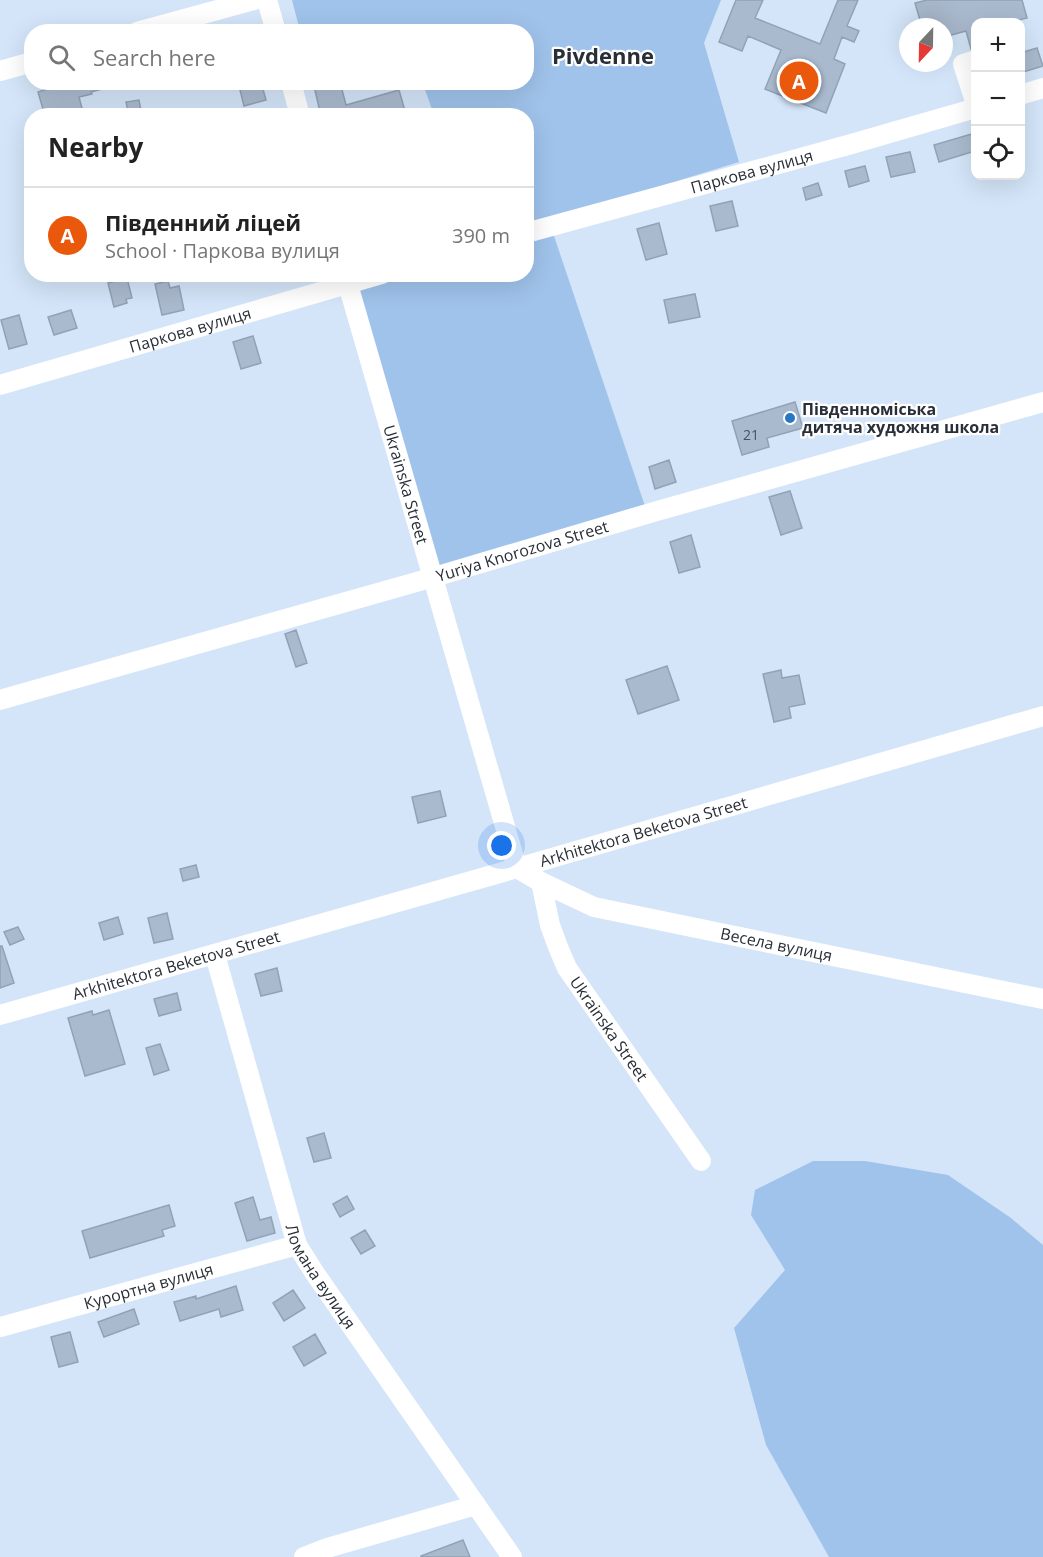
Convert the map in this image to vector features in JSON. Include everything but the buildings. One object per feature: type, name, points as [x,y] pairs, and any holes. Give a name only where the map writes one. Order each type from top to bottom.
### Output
[{"type":"street","points":[[166,24],[254,0]]},
{"type":"street","points":[[267,0],[274,24]]},
{"type":"street","points":[[971,61],[963,64],[971,92]]},
{"type":"street","points":[[0,71],[24,64]]},
{"type":"street","points":[[1025,93],[1043,88]]},
{"type":"street","points":[[293,90],[298,108]]},
{"type":"street","name":"Паркова вулиця","points":[[534,231],[848,145],[971,107]]},
{"type":"street","name":"Паркова вулиця","points":[[0,385],[336,282]]},
{"type":"street","name":"Ukrainska Street","points":[[347,282],[517,868]]},
{"type":"street","name":"Yuriya Knorozova Street","points":[[0,700],[1043,402]]},
{"type":"street","name":"Arkhitektora Beketova Street","points":[[0,1015],[1043,716]]},
{"type":"street","name":"Весела вулиця","points":[[517,868],[594,907],[1043,999]]},
{"type":"street","name":"Ukrainska Street","points":[[541,882],[550,925],[567,968],[701,1161]]},
{"type":"street","name":"Ломана вулиця","points":[[215,955],[297,1245],[512,1557]]},
{"type":"street","name":"Курортна вулиця","points":[[0,1327],[297,1245]]},
{"type":"street","points":[[304,1557],[327,1548],[476,1505]]},
{"type":"shaded area","points":[[292,0],[721,0],[704,43],[739,162],[534,225],[534,108],[432,108],[425,90],[534,90],[534,24],[298,24]]},
{"type":"shaded area","points":[[553,233],[645,506],[437,570],[356,288],[379,282],[534,282],[534,239]]},
{"type":"shaded area","points":[[813,1161],[865,1161],[948,1175],[1011,1218],[1043,1245],[1043,1557],[829,1557],[766,1445],[734,1328],[785,1270],[751,1215],[755,1190]]},
{"type":"place","name":"Південний ліцей","points":[[799,81]]},
{"type":"place","name":"Південноміська дитяча художня школа","points":[[790,418]]},
{"type":"district","name":"Pivdenne","points":[[603,55]]}]
